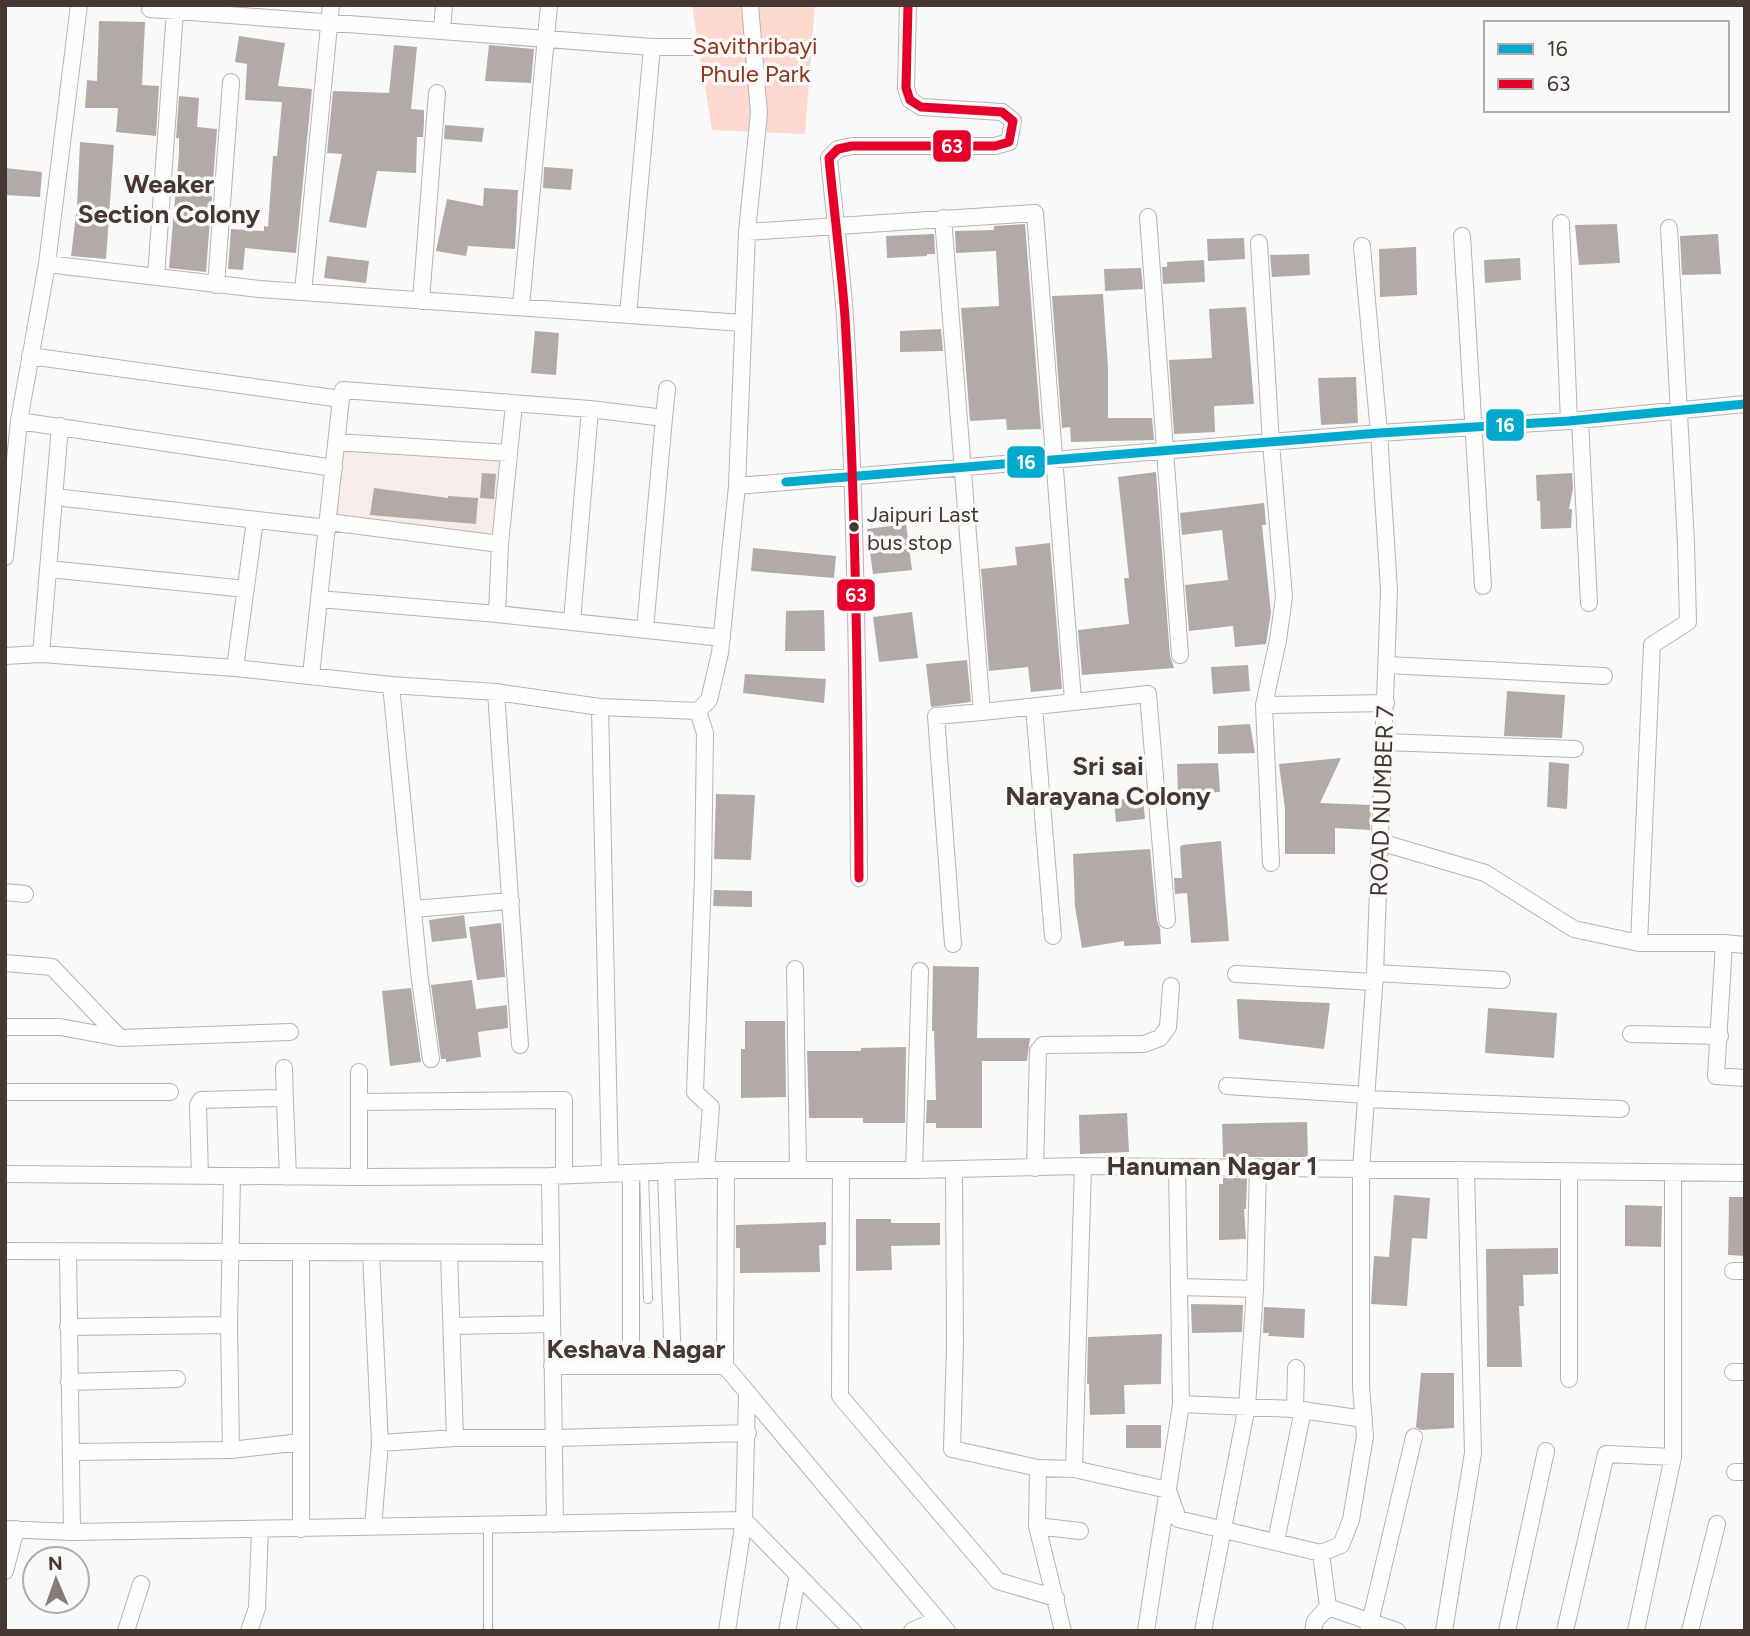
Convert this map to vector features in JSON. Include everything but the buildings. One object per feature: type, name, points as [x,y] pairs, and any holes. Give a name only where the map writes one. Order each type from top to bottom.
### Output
[{"type":"street","points":[[5,557],[19,421],[47,264],[79,5]]},
{"type":"street","points":[[303,292],[331,5]]},
{"type":"street","points":[[442,30],[444,5]]},
{"type":"street","points":[[521,306],[549,5]]},
{"type":"street","points":[[5,656],[41,654],[235,668],[391,685],[496,692],[600,707],[698,711],[709,700],[722,638],[737,486],[747,232],[759,113],[750,5]]},
{"type":"street","points":[[859,878],[858,669],[852,477],[845,314],[829,158],[838,149],[852,146],[995,146],[1009,142],[1013,121],[1002,112],[921,107],[911,100],[906,88],[908,5]]},
{"type":"street","points":[[150,9],[231,10],[330,24],[652,47],[698,47]]},
{"type":"street","points":[[156,277],[174,11]]},
{"type":"street","points":[[628,315],[652,47]]},
{"type":"street","points":[[216,285],[231,82]]},
{"type":"street","points":[[421,301],[437,93]]},
{"type":"street","points":[[747,232],[835,224],[1035,213],[1073,700]]},
{"type":"street","points":[[1148,217],[1180,655]]},
{"type":"street","points":[[943,218],[982,712]]},
{"type":"street","points":[[1561,223],[1589,603]]},
{"type":"street","points":[[1639,943],[1653,645],[1688,622],[1680,410],[1669,229]]},
{"type":"street","points":[[1462,236],[1483,586]]},
{"type":"street","points":[[1259,243],[1271,443],[1284,597],[1264,705],[1271,863]]},
{"type":"street","name":"ROAD NUMBER 7","points":[[1321,1553],[1341,1545],[1351,1520],[1365,1436],[1361,1387],[1361,1168],[1375,978],[1388,590],[1379,433],[1362,246]]},
{"type":"street","points":[[47,264],[216,285],[743,323]]},
{"type":"street","points":[[30,356],[341,399]]},
{"type":"street","points":[[645,629],[667,388]]},
{"type":"street","points":[[311,676],[342,390],[664,418]]},
{"type":"street","points":[[497,614],[500,544],[514,404]]},
{"type":"street","points":[[737,486],[1379,433],[1575,421],[1745,404]]},
{"type":"street","points":[[572,621],[590,410]]},
{"type":"street","points":[[19,421],[334,468]]},
{"type":"street","points":[[41,654],[60,426]]},
{"type":"street","points":[[336,442],[509,453]]},
{"type":"street","points":[[55,497],[500,544]]},
{"type":"street","points":[[235,668],[255,520]]},
{"type":"street","points":[[49,569],[246,589]]},
{"type":"street","points":[[319,599],[572,621],[722,638]]},
{"type":"street","points":[[1387,665],[1604,676]]},
{"type":"street","points":[[391,685],[431,1059]]},
{"type":"street","points":[[496,692],[520,1045]]},
{"type":"street","points":[[953,944],[936,716],[1034,707],[1073,700],[1148,694],[1167,920]]},
{"type":"street","points":[[1264,705],[1386,702]]},
{"type":"street","points":[[600,707],[610,1173]]},
{"type":"street","points":[[1034,707],[1053,936]]},
{"type":"street","points":[[698,711],[705,733],[695,1092],[711,1107],[706,1170]]},
{"type":"street","points":[[1385,742],[1575,749]]},
{"type":"street","points":[[1380,842],[1485,873],[1574,929],[1639,943],[1745,945]]},
{"type":"street","points":[[5,892],[25,894]]},
{"type":"street","points":[[413,909],[510,901]]},
{"type":"street","points":[[1724,943],[1716,1076],[1745,1078]]},
{"type":"street","points":[[5,963],[52,967],[120,1038]]},
{"type":"street","points":[[795,969],[798,1170]]},
{"type":"street","points":[[914,1170],[920,971]]},
{"type":"street","points":[[1236,974],[1502,980]]},
{"type":"street","points":[[1035,1168],[1038,1051],[1043,1045],[1144,1044],[1160,1038],[1168,1027],[1171,986]]},
{"type":"street","points":[[5,1027],[60,1027],[120,1038],[290,1032]]},
{"type":"street","points":[[1631,1034],[1720,1036]]},
{"type":"street","points":[[284,1068],[288,1177]]},
{"type":"street","points":[[359,1072],[359,1177]]},
{"type":"street","points":[[1227,1086],[1367,1097],[1622,1109]]},
{"type":"street","points":[[5,1092],[170,1092]]},
{"type":"street","points":[[200,1176],[198,1105],[201,1100],[278,1098],[285,1101]]},
{"type":"street","points":[[360,1102],[564,1100],[550,1253],[555,1524]]},
{"type":"street","points":[[1074,1469],[1083,1166]]},
{"type":"street","points":[[5,1174],[359,1177],[1083,1166],[1745,1173]]},
{"type":"street","points":[[1203,1631],[1247,1406],[1255,1289],[1258,1167]]},
{"type":"street","points":[[1146,1631],[1181,1404],[1177,1168]]},
{"type":"street","points":[[841,1170],[840,1396],[998,1581],[1056,1598]]},
{"type":"street","points":[[954,1170],[956,1345],[952,1449],[1038,1468],[1074,1469],[1168,1490]]},
{"type":"street","points":[[1444,1631],[1473,1453],[1466,1170]]},
{"type":"street","points":[[666,1171],[673,1365]]},
{"type":"street","points":[[726,1171],[725,1366],[942,1625],[912,1631]]},
{"type":"street","points":[[1569,1172],[1569,1379]]},
{"type":"street","points":[[631,1365],[638,1173]]},
{"type":"street","points":[[1636,1631],[1673,1457],[1673,1173]]},
{"type":"street","points":[[231,1450],[229,1325],[232,1176]]},
{"type":"street","points":[[5,1251],[550,1253]]},
{"type":"street","points":[[68,1252],[72,1532]]},
{"type":"street","points":[[301,1252],[301,1529]]},
{"type":"street","points":[[371,1253],[380,1443],[373,1527]]},
{"type":"street","points":[[449,1253],[455,1438]]},
{"type":"street","points":[[1179,1287],[1255,1289]]},
{"type":"street","points":[[452,1326],[552,1324]]},
{"type":"street","points":[[68,1327],[229,1325]]},
{"type":"street","points":[[552,1366],[725,1366]]},
{"type":"street","points":[[1276,1541],[1299,1409],[1296,1368]]},
{"type":"street","points":[[69,1382],[177,1379]]},
{"type":"street","points":[[727,1631],[744,1520],[747,1394]]},
{"type":"street","points":[[1181,1404],[1299,1409],[1364,1419]]},
{"type":"street","points":[[380,1443],[455,1438],[748,1433]]},
{"type":"street","points":[[1369,1627],[1414,1437]]},
{"type":"street","points":[[71,1452],[231,1450],[302,1442]]},
{"type":"street","points":[[1507,1631],[1546,1451]]},
{"type":"street","points":[[1565,1631],[1606,1454],[1673,1457]]},
{"type":"street","points":[[1038,1468],[1037,1526],[1063,1631]]},
{"type":"street","points":[[1168,1490],[1178,1519],[1321,1553],[1328,1608]]},
{"type":"street","points":[[5,1572],[11,1529],[72,1532],[744,1520],[853,1631]]},
{"type":"street","points":[[1690,1631],[1717,1524]]},
{"type":"street","points":[[1037,1526],[1080,1531]]},
{"type":"street","points":[[249,1631],[257,1608],[260,1529]]},
{"type":"street","points":[[787,1631],[798,1575]]},
{"type":"street","points":[[125,1631],[141,1584]]},
{"type":"street","points":[[1328,1608],[1369,1627],[1397,1631]]},
{"type":"street","points":[[1313,1631],[1315,1621],[1328,1608]]},
{"type":"lane","points":[[638,1173],[648,1299]]},
{"type":"lane","points":[[488,1525],[488,1631]]},
{"type":"shaded area","points":[[343,450],[502,460],[493,534],[337,515]]},
{"type":"green space","name":"Savithribayi Phule Park","points":[[692,5],[815,5],[805,134],[712,130]]},
{"type":"transit line","name":"63","points":[[859,878],[852,457],[845,317],[829,158],[838,149],[852,146],[995,146],[1009,142],[1013,121],[1002,112],[921,107],[910,100],[906,88],[908,5]]},
{"type":"transit line","name":"16","points":[[786,482],[1379,433],[1569,421],[1745,404]]},
{"type":"place","name":"Jaipuri Last bus stop","points":[[854,527]]},
{"type":"district","name":"Weaker Section Colony","points":[[169,199]]},
{"type":"district","name":"Sri sai Narayana Colony","points":[[1108,781]]},
{"type":"district","name":"Hanuman Nagar 1","points":[[1212,1166]]},
{"type":"district","name":"Keshava Nagar","points":[[636,1349]]}]
